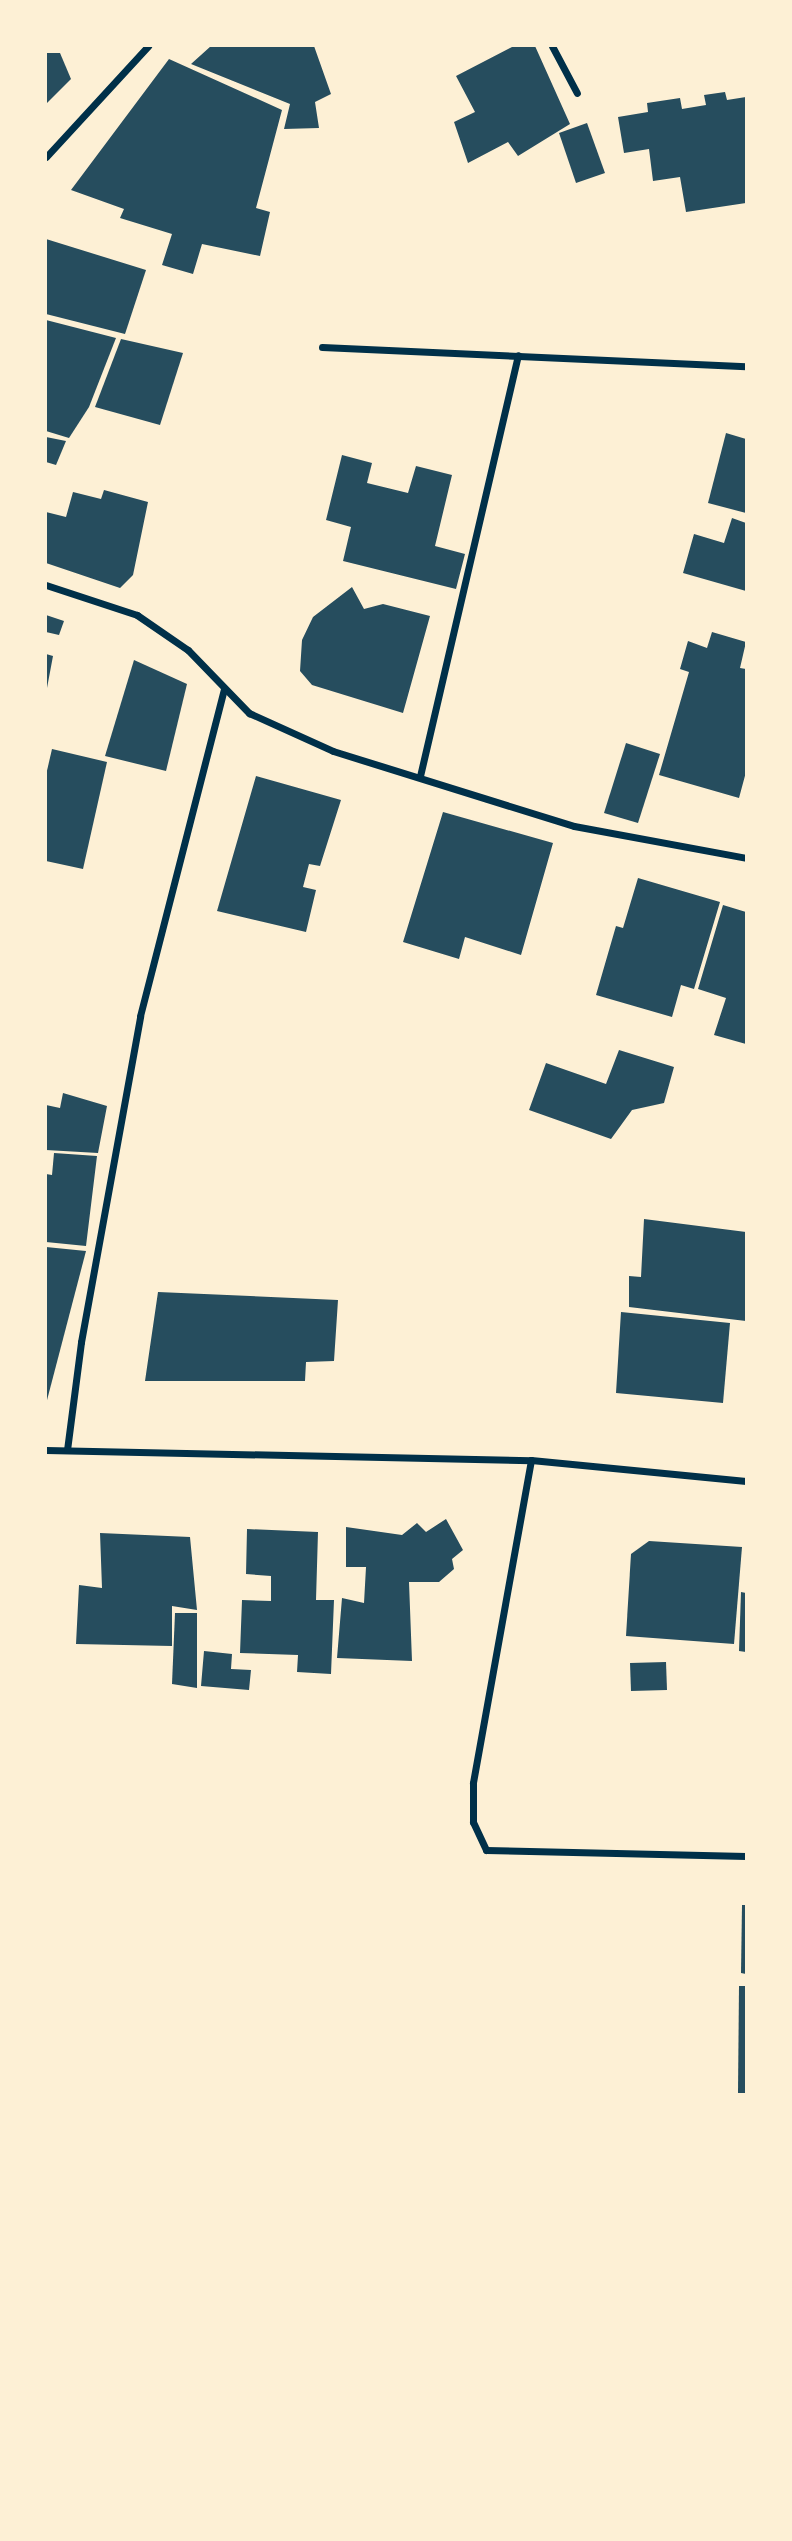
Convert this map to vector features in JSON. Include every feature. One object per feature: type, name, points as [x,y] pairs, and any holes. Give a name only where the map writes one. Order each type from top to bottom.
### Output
[{"type":"street","points":[[46,157],[148,46]]},
{"type":"street","points":[[551,46],[577,93]]},
{"type":"street","points":[[322,347],[747,366]]},
{"type":"street","points":[[420,776],[518,355]]},
{"type":"street","points":[[46,585],[137,615],[188,650],[249,713],[285,732],[574,826],[747,858]]},
{"type":"street","points":[[67,1450],[80,1342],[140,1016],[224,690]]},
{"type":"street","points":[[46,1450],[531,1460],[747,1481]]},
{"type":"street","points":[[531,1460],[472,1783],[473,1822],[486,1850],[747,1856]]},
{"type":"building","points":[[211,46],[314,46],[331,94],[315,102],[319,128],[284,129],[290,104],[191,64]]},
{"type":"building","points":[[514,46],[535,46],[570,124],[518,156],[508,142],[468,163],[454,122],[475,112],[456,76]]},
{"type":"building","points":[[46,53],[60,53],[71,79],[46,104]]},
{"type":"building","points":[[169,59],[282,110],[256,208],[270,212],[260,256],[202,244],[193,274],[162,265],[172,234],[120,218],[124,209],[71,190]]},
{"type":"building","points":[[725,92],[727,100],[746,97],[746,203],[686,212],[680,177],[653,181],[649,149],[624,153],[618,117],[648,112],[647,103],[680,98],[682,109],[706,105],[704,95]]},
{"type":"building","points":[[587,123],[605,173],[576,183],[559,133]]},
{"type":"building","points":[[46,239],[146,270],[125,334],[46,314]]},
{"type":"building","points":[[46,320],[116,338],[89,407],[69,438],[46,431]]},
{"type":"building","points":[[121,339],[183,353],[160,425],[95,407]]},
{"type":"building","points":[[726,433],[746,439],[746,513],[708,503]]},
{"type":"building","points":[[46,437],[66,441],[56,465],[46,462]]},
{"type":"building","points":[[342,455],[372,463],[367,483],[408,493],[416,466],[452,475],[435,546],[465,554],[456,589],[343,561],[351,527],[326,520]]},
{"type":"building","points":[[104,490],[148,502],[133,575],[120,588],[46,563],[46,512],[66,517],[73,492],[101,499]]},
{"type":"building","points":[[732,518],[746,523],[746,591],[683,573],[694,534],[724,543]]},
{"type":"building","points":[[352,587],[364,609],[383,604],[430,616],[403,713],[312,685],[300,671],[302,640],[313,617]]},
{"type":"building","points":[[46,615],[64,621],[59,635],[46,632]]},
{"type":"building","points":[[712,632],[746,642],[740,668],[746,669],[746,772],[739,798],[659,775],[689,672],[680,669],[688,641],[707,648]]},
{"type":"building","points":[[46,654],[53,656],[47,688],[46,688]]},
{"type":"building","points":[[134,660],[187,684],[166,771],[105,756]]},
{"type":"building","points":[[626,743],[660,754],[638,823],[604,813]]},
{"type":"building","points":[[52,749],[107,762],[83,869],[46,861],[46,775]]},
{"type":"building","points":[[256,776],[341,800],[320,866],[309,864],[303,887],[316,890],[306,932],[217,911]]},
{"type":"building","points":[[443,812],[553,843],[521,955],[465,937],[459,959],[403,942]]},
{"type":"building","points":[[638,878],[720,902],[694,989],[681,985],[672,1017],[596,995],[616,926],[623,928]]},
{"type":"building","points":[[723,905],[746,912],[746,1044],[714,1035],[726,998],[698,989]]},
{"type":"building","points":[[619,1050],[674,1067],[664,1103],[632,1110],[611,1139],[529,1110],[546,1063],[606,1084]]},
{"type":"building","points":[[63,1093],[107,1106],[98,1153],[46,1150],[46,1105],[60,1108]]},
{"type":"building","points":[[54,1153],[97,1156],[86,1246],[46,1242],[46,1174],[52,1175]]},
{"type":"building","points":[[644,1219],[746,1232],[746,1321],[629,1307],[629,1276],[641,1277]]},
{"type":"building","points":[[46,1247],[86,1251],[46,1404]]},
{"type":"building","points":[[158,1292],[338,1300],[334,1361],[306,1362],[305,1381],[145,1381]]},
{"type":"building","points":[[621,1312],[730,1323],[723,1403],[616,1393]]},
{"type":"building","points":[[446,1519],[463,1550],[452,1559],[454,1569],[439,1582],[409,1582],[412,1661],[337,1658],[342,1598],[364,1603],[366,1567],[346,1567],[346,1527],[402,1535],[417,1523],[426,1532]]},
{"type":"building","points":[[247,1529],[318,1532],[316,1600],[334,1600],[331,1674],[297,1672],[298,1655],[240,1653],[242,1600],[271,1601],[271,1576],[246,1574]]},
{"type":"building","points":[[100,1533],[190,1537],[197,1610],[172,1606],[172,1646],[76,1644],[79,1585],[102,1588]]},
{"type":"building","points":[[649,1541],[742,1547],[734,1644],[626,1636],[631,1554]]},
{"type":"building","points":[[741,1592],[746,1593],[746,1652],[739,1651]]},
{"type":"building","points":[[175,1613],[197,1613],[197,1688],[172,1684]]},
{"type":"building","points":[[204,1651],[232,1654],[231,1669],[251,1670],[249,1690],[201,1686]]},
{"type":"building","points":[[666,1662],[667,1690],[631,1691],[630,1663]]},
{"type":"building","points":[[742,1905],[746,1905],[746,1974],[741,1973]]},
{"type":"building","points":[[739,1986],[746,1986],[746,2093],[738,2093]]}]
